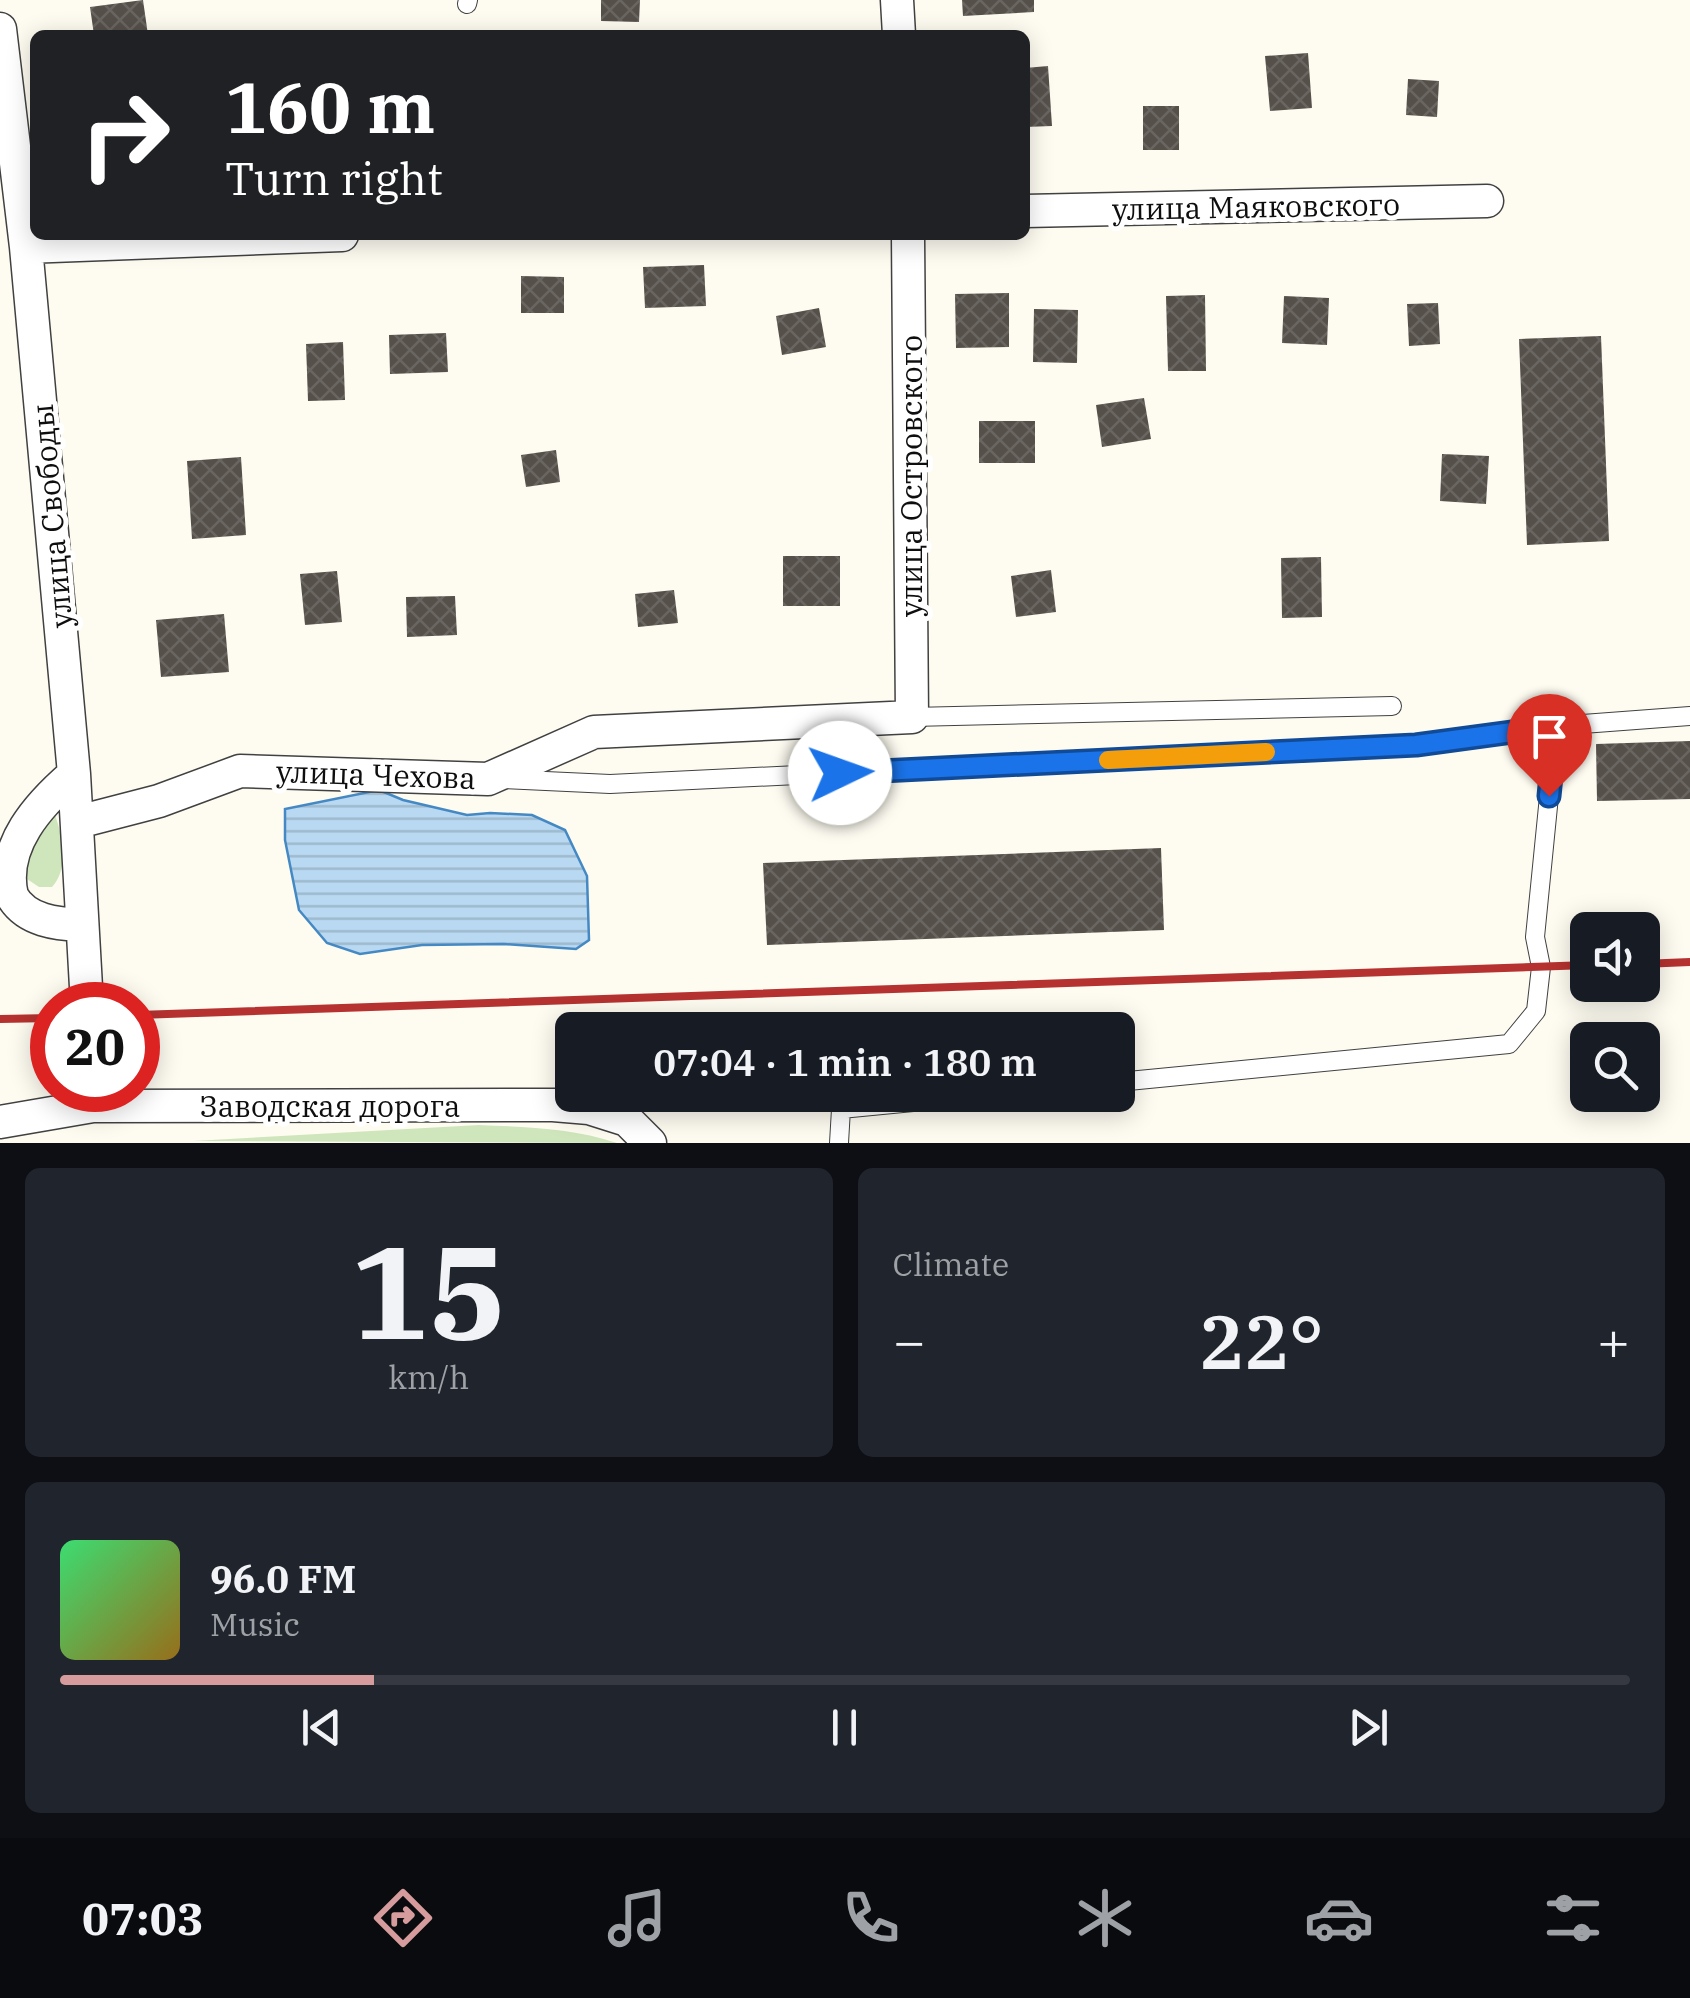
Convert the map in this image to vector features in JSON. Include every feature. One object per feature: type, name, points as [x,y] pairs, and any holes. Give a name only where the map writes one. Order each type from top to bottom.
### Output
[{"type":"street","points":[[897,0],[899,30]]},
{"type":"street","name":"улица Свободы","points":[[0,29],[9,176],[26,247],[74,774],[86,982]]},
{"type":"street","name":"улица Маяковского","points":[[1030,211],[1487,201]]},
{"type":"street","points":[[26,247],[210,240]]},
{"type":"street","name":"улица Островского","points":[[908,240],[912,717]]},
{"type":"street","name":"улица Чехова","points":[[78,822],[158,801],[240,771],[488,779],[594,732],[912,717]]},
{"type":"street","points":[[74,774],[45,799],[18,832],[4,858],[4,882],[16,904],[35,917],[58,924],[82,925]]},
{"type":"street","name":"Заводская дорога","points":[[160,1099],[589,1108],[627,1120],[650,1143]]},
{"type":"street","name":"Заводская дорога","points":[[3,1129],[52,1112]]},
{"type":"lane","points":[[912,717],[1392,706]]},
{"type":"lane","points":[[488,779],[610,784],[1416,745],[1556,726],[1690,716]]},
{"type":"lane","points":[[1135,1080],[1509,1044],[1536,1011],[1541,967],[1535,937],[1556,726]]},
{"type":"lane","points":[[840,1143],[841,1112]]},
{"type":"green space","points":[[55,815],[62,843],[61,871],[52,887],[39,887],[27,879],[29,852]]},
{"type":"green space","points":[[479,1125],[566,1131],[617,1143],[193,1141]]},
{"type":"water","points":[[379,790],[403,800],[467,815],[532,815],[565,830],[587,876],[589,940],[576,949],[504,944],[422,945],[360,954],[327,943],[299,910],[285,840],[285,809]]},
{"type":"building","points":[[143,0],[147,30],[93,30],[90,7]]},
{"type":"building","points":[[601,0],[640,0],[639,22],[601,21]]},
{"type":"building","points":[[962,0],[1034,0],[1034,12],[963,16]]},
{"type":"building","points":[[1308,53],[1312,108],[1270,111],[1265,56]]},
{"type":"building","points":[[1048,66],[1052,126],[1030,127],[1030,68]]},
{"type":"building","points":[[1408,79],[1439,81],[1437,117],[1406,115]]},
{"type":"building","points":[[1143,106],[1179,106],[1179,150],[1143,150]]},
{"type":"building","points":[[704,265],[706,306],[645,308],[643,267]]},
{"type":"building","points":[[521,276],[564,277],[564,313],[521,313]]},
{"type":"building","points":[[1009,293],[1009,347],[956,348],[955,294]]},
{"type":"building","points":[[1205,295],[1206,371],[1168,371],[1166,296]]},
{"type":"building","points":[[1284,296],[1329,298],[1327,345],[1282,343]]},
{"type":"building","points":[[1438,303],[1440,344],[1409,346],[1407,304]]},
{"type":"building","points":[[819,308],[826,347],[782,355],[776,316]]},
{"type":"building","points":[[1034,309],[1078,310],[1077,363],[1033,362]]},
{"type":"building","points":[[446,333],[448,372],[390,374],[389,335]]},
{"type":"building","points":[[1601,336],[1609,541],[1527,545],[1519,339]]},
{"type":"building","points":[[343,342],[345,400],[308,401],[306,344]]},
{"type":"building","points":[[1144,398],[1151,439],[1102,447],[1096,405]]},
{"type":"building","points":[[979,421],[1035,421],[1035,463],[979,463]]},
{"type":"building","points":[[556,450],[560,482],[526,487],[521,455]]},
{"type":"building","points":[[1442,454],[1489,456],[1486,504],[1440,501]]},
{"type":"building","points":[[241,457],[246,535],[192,539],[187,461]]},
{"type":"building","points":[[783,556],[840,556],[840,606],[783,606]]},
{"type":"building","points":[[1321,557],[1322,617],[1282,618],[1281,558]]},
{"type":"building","points":[[1051,570],[1056,612],[1016,617],[1011,576]]},
{"type":"building","points":[[337,571],[342,622],[305,625],[300,574]]},
{"type":"building","points":[[674,590],[678,623],[638,627],[635,594]]},
{"type":"building","points":[[455,596],[457,635],[407,637],[406,597]]},
{"type":"building","points":[[224,614],[229,672],[161,677],[156,620]]},
{"type":"building","points":[[1690,741],[1690,799],[1597,801],[1596,744]]},
{"type":"building","points":[[1161,848],[1164,930],[767,945],[763,863]]},
{"type":"railway","points":[[1660,963],[1690,962]]},
{"type":"railway","points":[[160,1014],[1570,966]]},
{"type":"railway","points":[[0,1019],[30,1018]]},
{"type":"slow traffic","points":[[1108,760],[1266,752]]},
{"type":"route","points":[[840,773],[1416,745],[1556,726],[1549,796]]}]
